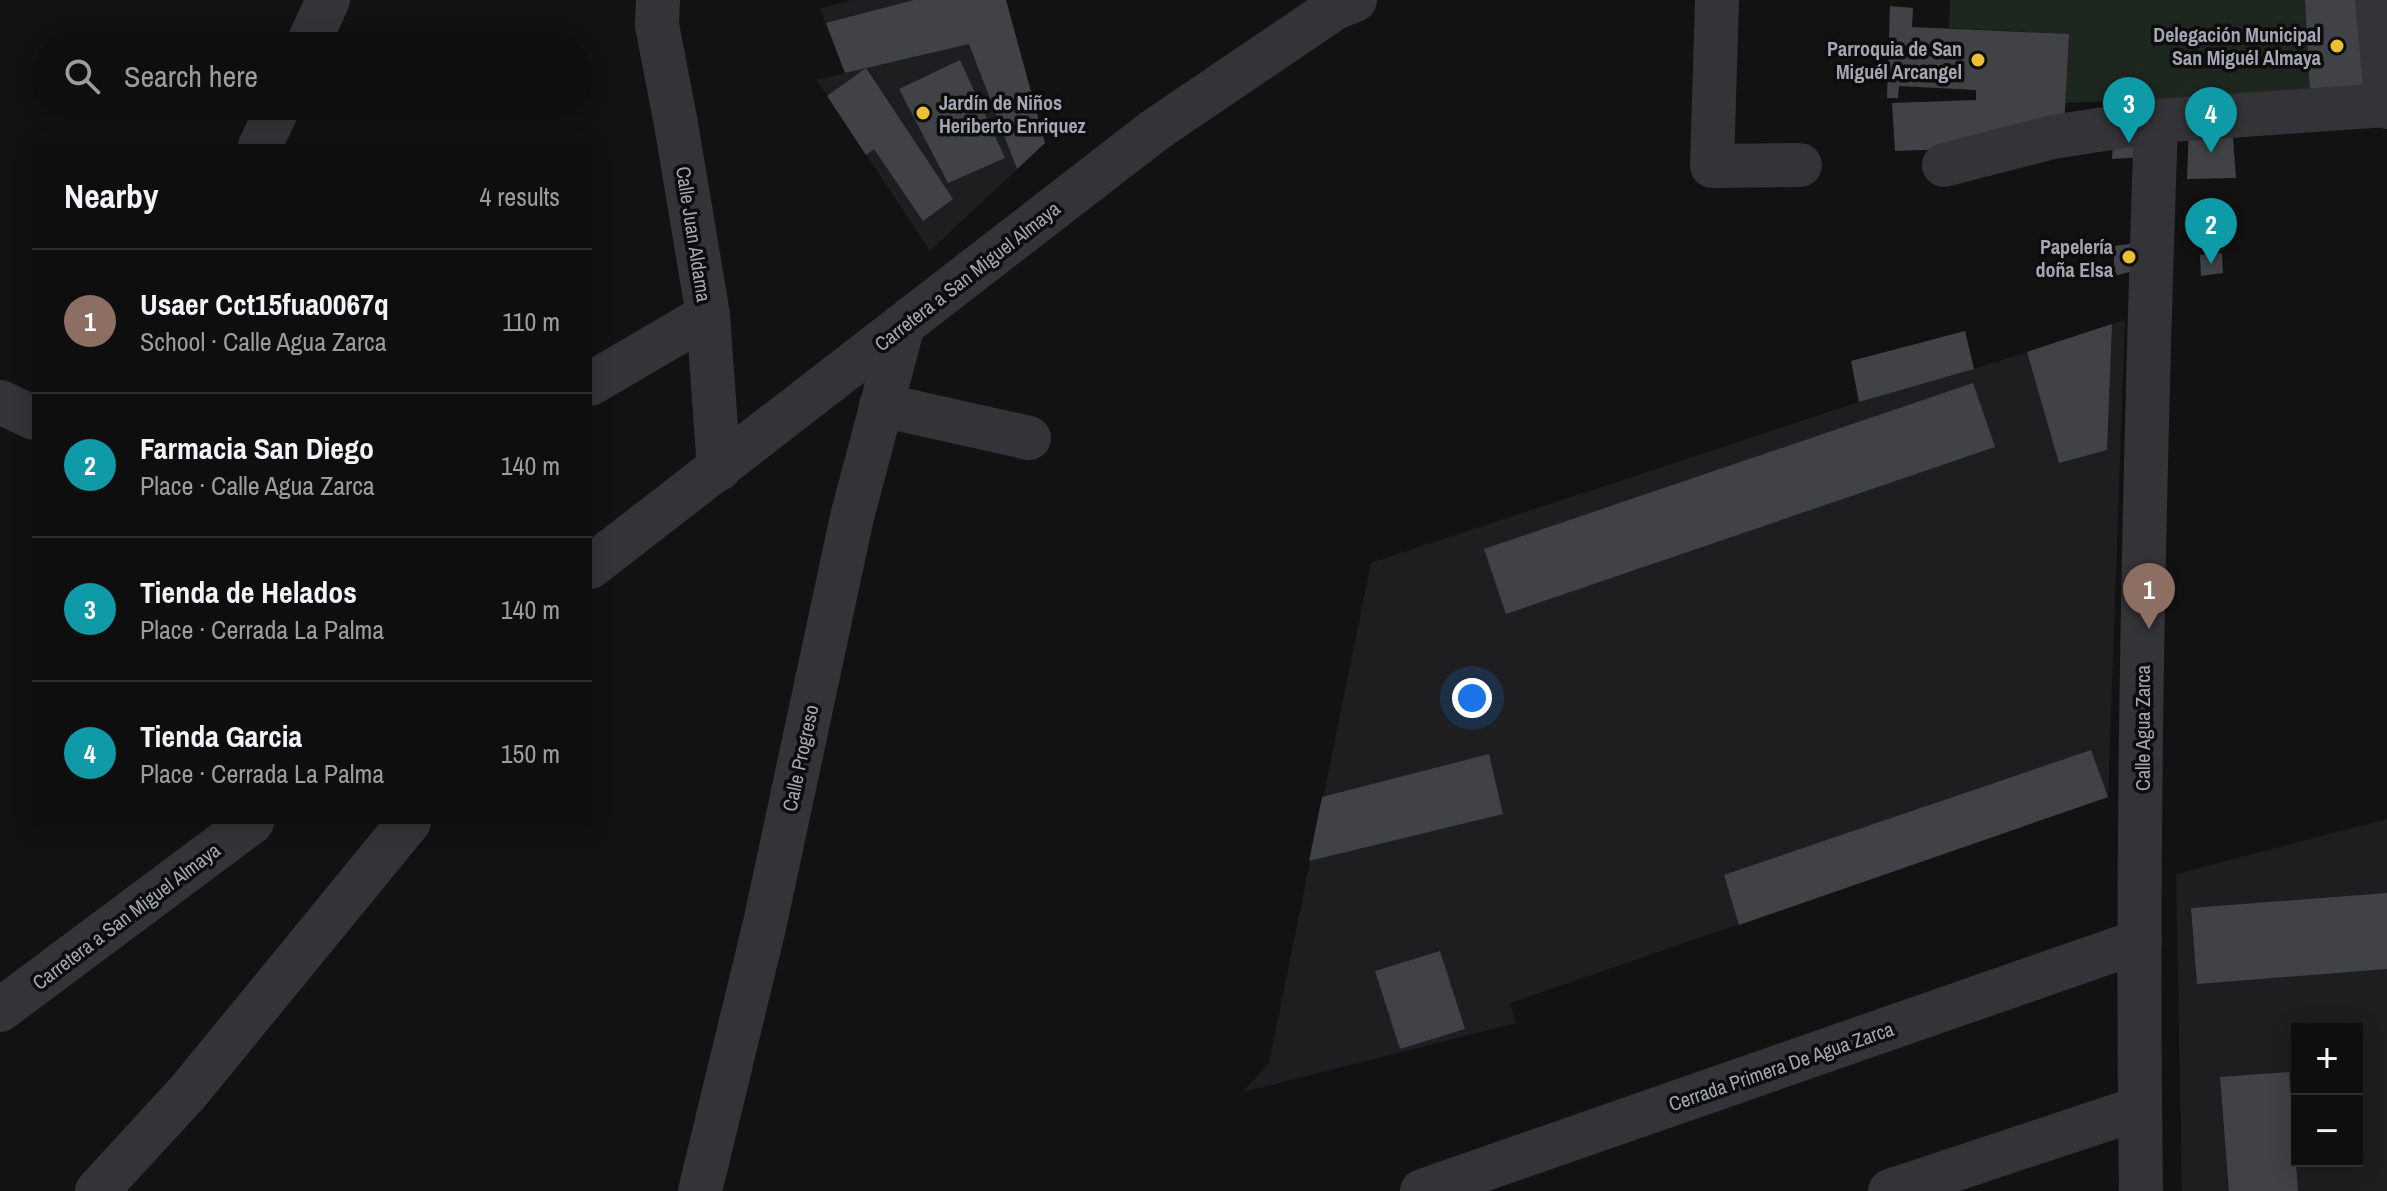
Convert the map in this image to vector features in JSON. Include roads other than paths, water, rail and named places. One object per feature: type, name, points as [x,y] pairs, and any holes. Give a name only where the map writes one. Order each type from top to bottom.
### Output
[{"type":"street","points":[[313,32],[328,0]]},
{"type":"street","name":"Calle Juan Aldama","points":[[658,0],[657,25],[708,315],[719,469]]},
{"type":"street","points":[[1717,0],[1712,166],[1800,165]]},
{"type":"street","points":[[1944,165],[2053,137],[2156,121],[2387,106],[2377,0]]},
{"type":"street","name":"Carretera a San Miguel Almaya","points":[[592,565],[1155,130],[1341,3]]},
{"type":"street","points":[[261,144],[272,120]]},
{"type":"street","name":"Calle Agua Zarca","points":[[2141,1191],[2144,481],[2156,121]]},
{"type":"street","points":[[592,383],[708,315]]},
{"type":"street","name":"Calle Progreso","points":[[700,1191],[765,923],[852,517],[903,325]]},
{"type":"street","points":[[0,402],[32,417]]},
{"type":"street","points":[[881,405],[1029,438]]},
{"type":"street","name":"Carretera a San Miguel Almaya","points":[[0,1010],[249,824]]},
{"type":"street","points":[[97,1191],[188,1092],[407,824]]},
{"type":"street","name":"Cerrada Primera De Agua Zarca","points":[[1422,1191],[2140,941]]},
{"type":"street","points":[[1890,1191],[2140,1108]]},
{"type":"place","name":"Delegación Municipal San Miguél Almaya","points":[[2337,46]]},
{"type":"place","name":"Parroquia de San Miguél Arcangel","points":[[1978,60]]},
{"type":"place","name":"Jardín de Niños Heriberto Enriquez","points":[[923,113]]},
{"type":"place","name":"Tienda de Helados","points":[[2129,143]]},
{"type":"place","name":"Tienda Garcia","points":[[2211,153]]},
{"type":"place","name":"Papelería doña Elsa","points":[[2129,257]]},
{"type":"place","name":"Farmacia San Diego","points":[[2211,264]]},
{"type":"place","name":"Usaer Cct15fua0067q","points":[[2149,629]]}]
